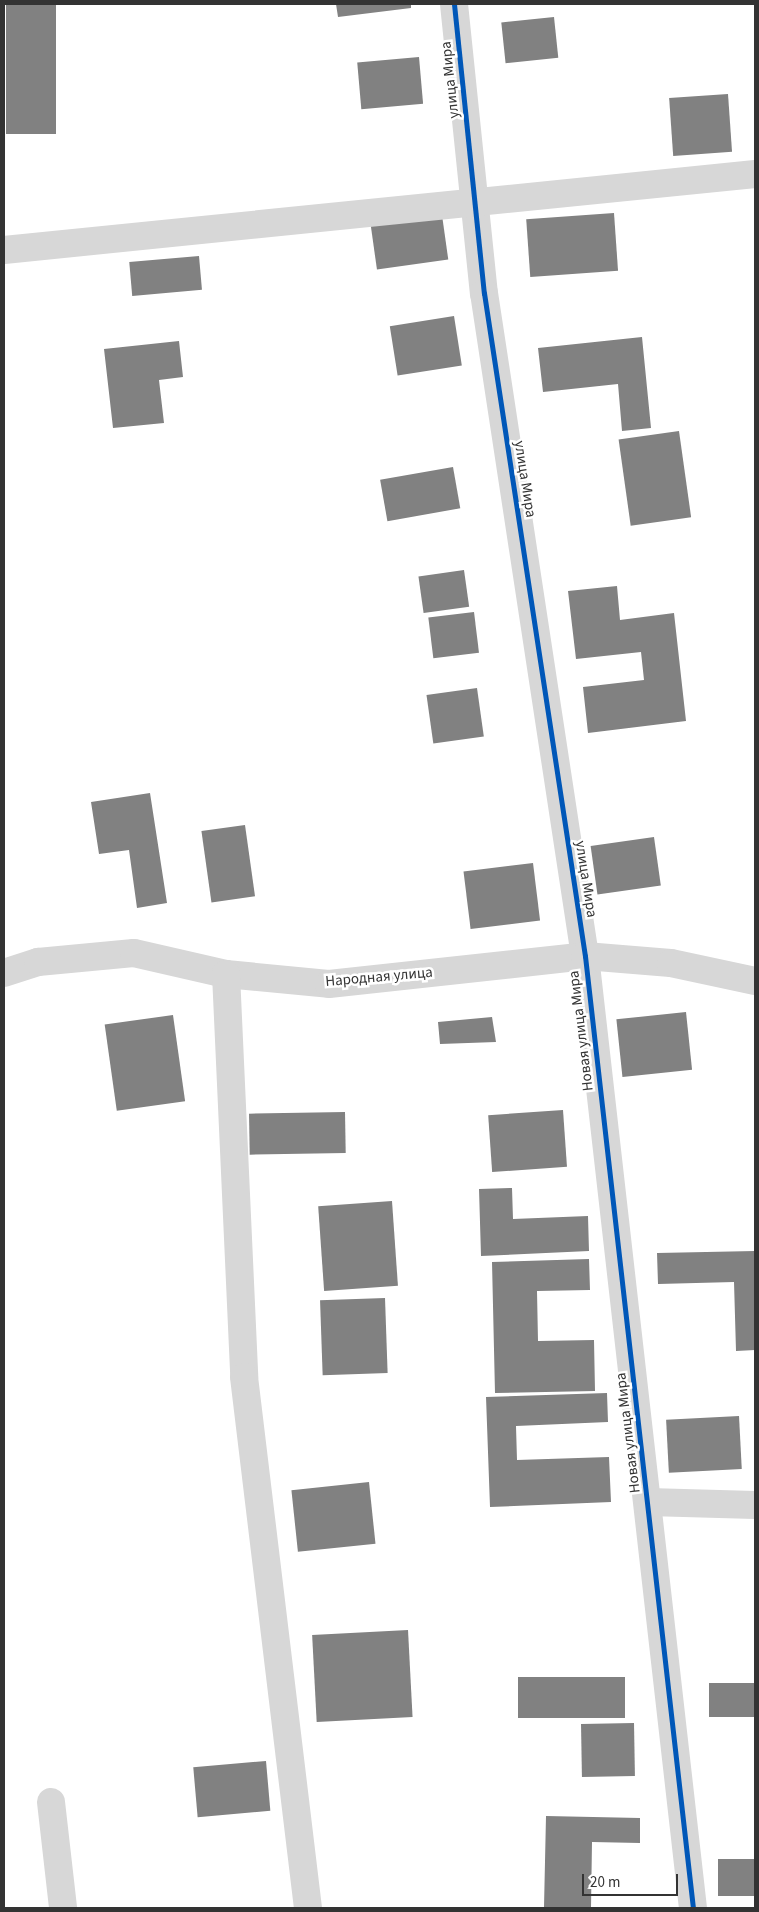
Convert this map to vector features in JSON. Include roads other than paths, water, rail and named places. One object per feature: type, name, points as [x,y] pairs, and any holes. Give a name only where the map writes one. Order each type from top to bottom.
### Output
[{"type":"street","name":"улица Мира","points":[[454,4],[484,293],[585,956]]},
{"type":"street","points":[[4,250],[475,204],[755,174]]},
{"type":"street","name":"Народная улица","points":[[4,973],[38,962],[134,952],[226,974],[329,984],[585,956],[671,963],[755,981]]},
{"type":"street","name":"Новая улица Мира","points":[[585,956],[693,1908]]},
{"type":"street","points":[[226,974],[244,1377],[308,1908]]},
{"type":"street","points":[[648,1502],[755,1505]]},
{"type":"street","points":[[50,1802],[62,1908]]}]
